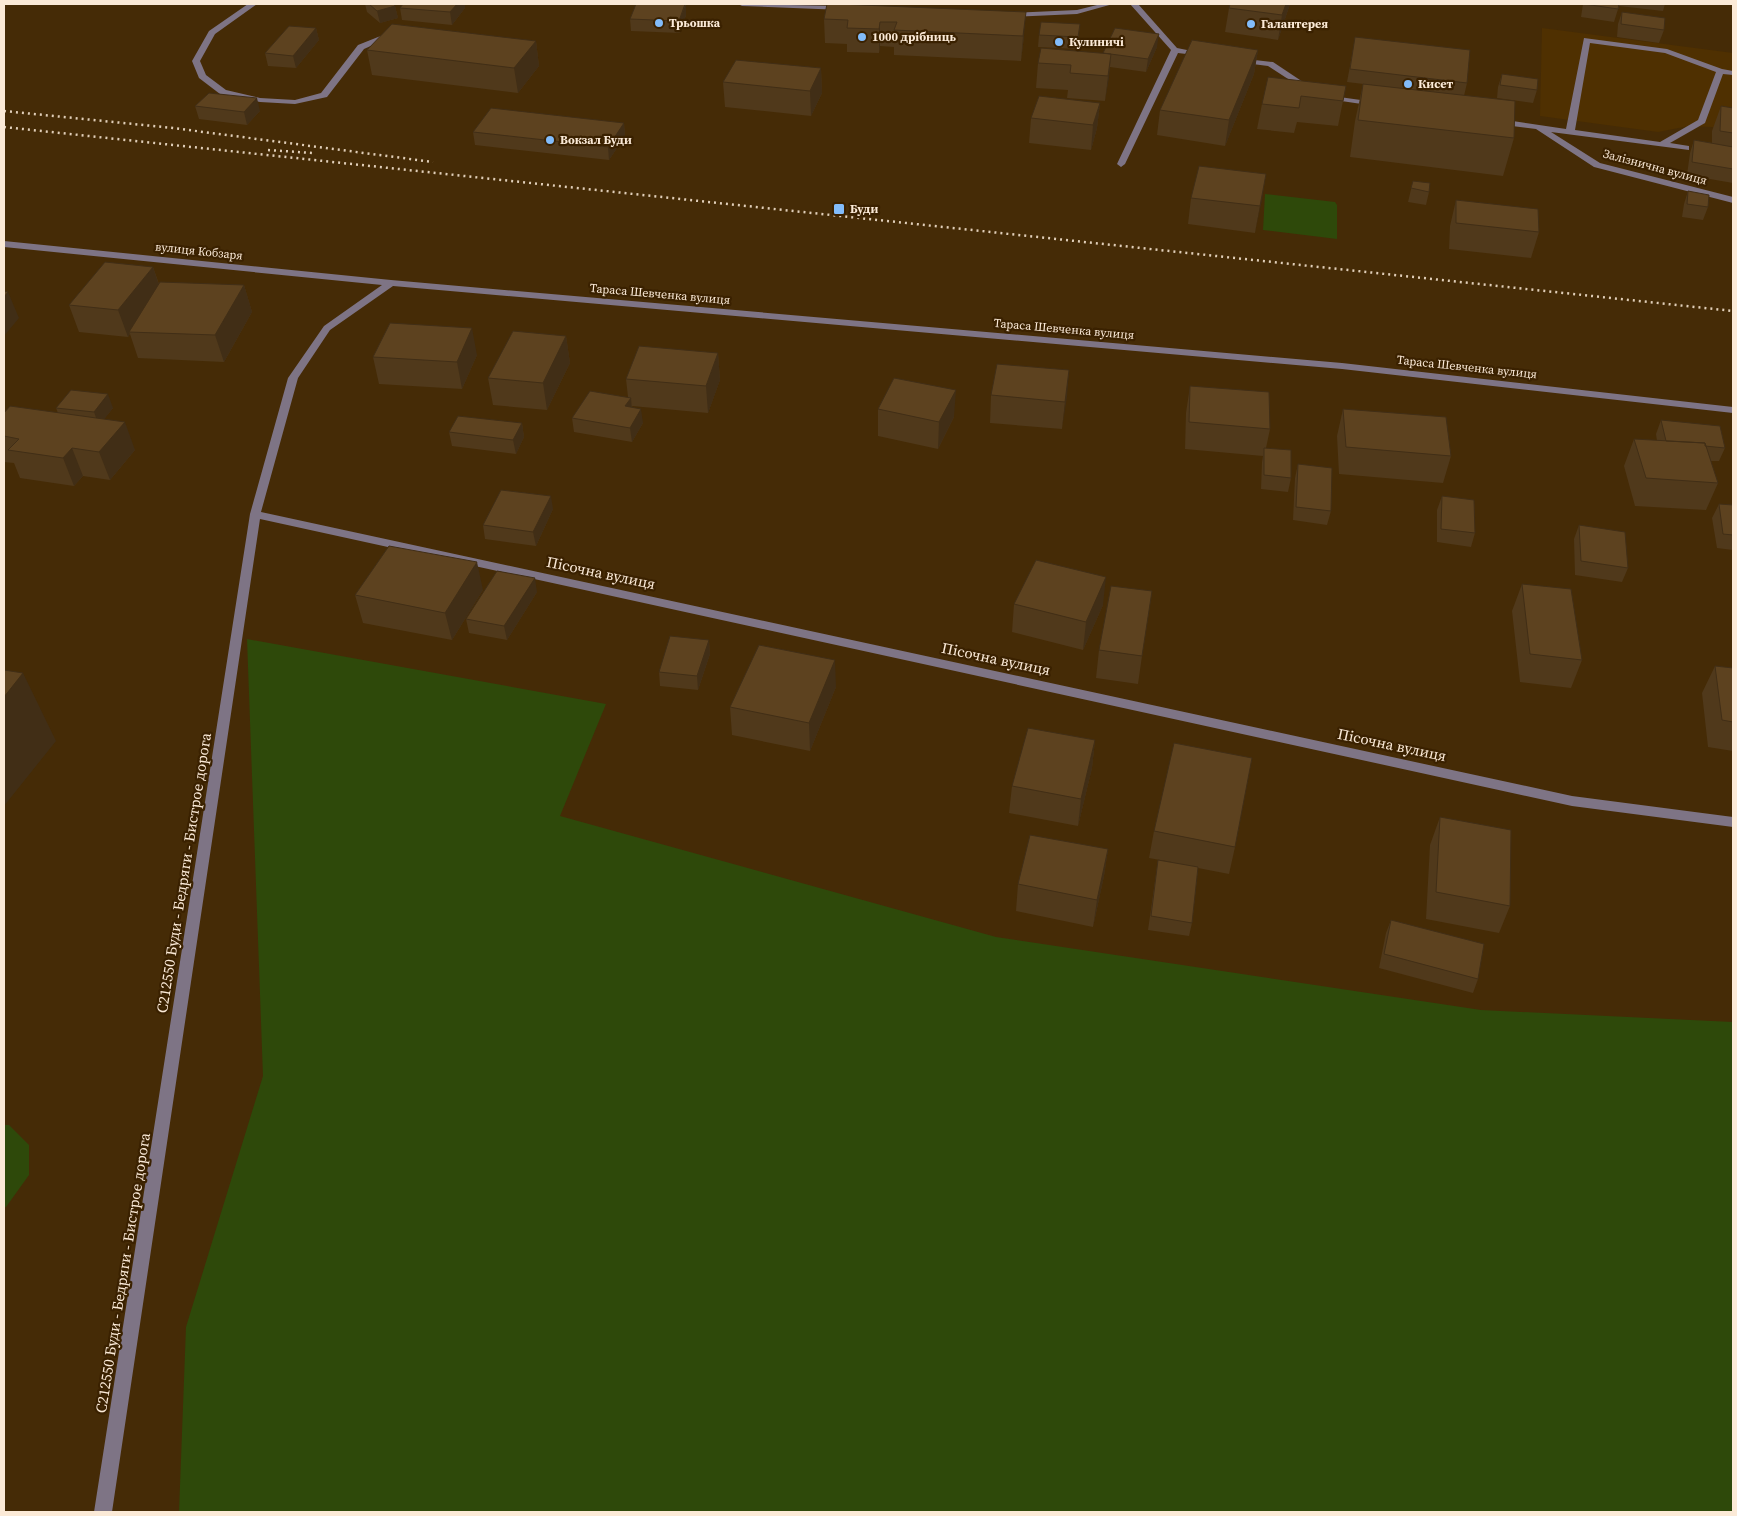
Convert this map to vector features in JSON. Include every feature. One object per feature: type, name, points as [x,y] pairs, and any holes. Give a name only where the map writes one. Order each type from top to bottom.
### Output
[{"type":"street","points":[[253,4],[212,33],[196,61],[202,76],[223,92],[260,100],[295,102],[324,95],[361,47],[400,32]]},
{"type":"street","points":[[742,4],[856,9]]},
{"type":"street","points":[[1003,15],[1077,12],[1109,4]]},
{"type":"street","points":[[1134,4],[1175,50],[1213,56]]},
{"type":"street","points":[[1570,132],[1587,40],[1667,51],[1720,71],[1733,73]]},
{"type":"street","points":[[1121,164],[1175,50]]},
{"type":"street","points":[[1232,58],[1270,64],[1319,96],[1386,106]]},
{"type":"street","points":[[1661,145],[1702,121],[1720,71]]},
{"type":"street","name":"Залізнична вулиця","points":[[1491,121],[1538,128],[1597,165],[1733,200]]},
{"type":"street","points":[[1538,128],[1686,148]]},
{"type":"street","name":"вулиця Кобзаря","points":[[4,244],[391,283]]},
{"type":"street","name":"Тараса Шевченка вулиця","points":[[391,283],[1342,366],[1733,410]]},
{"type":"street","name":"С212550 Буди - Бедряги - Бистрое дорога","points":[[104,1512],[255,514],[293,378],[328,328],[391,283]]},
{"type":"street","name":"Пісочна вулиця","points":[[255,514],[1572,801],[1733,822]]},
{"type":"shaded area","points":[[1542,28],[1733,53],[1733,128],[1689,126],[1658,132],[1540,116]]},
{"type":"green space","points":[[1265,194],[1335,202],[1337,205],[1337,239],[1263,230]]},
{"type":"green space","points":[[247,639],[606,704],[560,816],[996,937],[1481,1010],[1733,1022],[1733,1512],[179,1512],[186,1327],[263,1076]]},
{"type":"green space","points":[[4,1125],[9,1125],[29,1145],[29,1175],[6,1207],[4,1207]]},
{"type":"building","points":[[369,4],[393,4],[395,6],[377,11]]},
{"type":"building","points":[[403,4],[457,4],[450,12],[400,8]]},
{"type":"building","points":[[636,4],[685,4],[679,21],[630,19]]},
{"type":"building","points":[[827,4],[1026,12],[1023,36],[894,30],[897,22],[880,22],[879,29],[847,28],[848,20],[824,19]]},
{"type":"building","points":[[1230,4],[1286,4],[1282,15],[1229,8]]},
{"type":"building","points":[[1584,4],[1619,4],[1618,9]]},
{"type":"building","points":[[1622,12],[1665,18],[1664,30],[1621,24]]},
{"type":"building","points":[[1041,22],[1080,24],[1078,37],[1039,35]]},
{"type":"building","points":[[392,24],[536,41],[514,68],[367,50]]},
{"type":"building","points":[[289,26],[316,28],[293,56],[265,53]]},
{"type":"building","points":[[1115,28],[1159,34],[1148,59],[1103,53]]},
{"type":"building","points":[[1355,37],[1470,50],[1467,83],[1350,69]]},
{"type":"building","points":[[1192,40],[1258,50],[1229,120],[1160,110]]},
{"type":"building","points":[[1041,48],[1111,54],[1108,76],[1070,73],[1071,65],[1038,63]]},
{"type":"building","points":[[736,60],[821,68],[810,91],[723,82]]},
{"type":"building","points":[[1502,74],[1538,79],[1537,90],[1500,85]]},
{"type":"building","points":[[1268,77],[1346,86],[1343,101],[1301,96],[1299,108],[1262,104]]},
{"type":"building","points":[[1363,84],[1515,101],[1514,138],[1358,120]]},
{"type":"building","points":[[209,93],[257,98],[244,112],[195,106]]},
{"type":"building","points":[[1039,96],[1100,103],[1093,125],[1031,118]]},
{"type":"building","points":[[1721,106],[1733,108],[1733,133],[1720,131]]},
{"type":"building","points":[[491,108],[624,123],[608,147],[473,132]]},
{"type":"building","points":[[1694,140],[1733,147],[1733,169],[1692,162]]},
{"type":"building","points":[[1199,166],[1266,174],[1260,206],[1191,198]]},
{"type":"building","points":[[1413,181],[1430,183],[1429,192],[1411,188]]},
{"type":"building","points":[[1688,191],[1709,195],[1708,207],[1687,204]]},
{"type":"building","points":[[1456,200],[1538,209],[1539,232],[1456,223]]},
{"type":"building","points":[[105,262],[153,267],[118,310],[69,305]]},
{"type":"building","points":[[160,282],[244,285],[215,335],[129,332]]},
{"type":"building","points":[[390,323],[472,328],[457,362],[373,357]]},
{"type":"building","points":[[513,331],[566,336],[543,383],[488,378]]},
{"type":"building","points":[[639,346],[718,353],[706,386],[626,379]]},
{"type":"building","points":[[997,364],[1069,370],[1065,402],[991,395]]},
{"type":"building","points":[[894,378],[956,390],[939,422],[878,409]]},
{"type":"building","points":[[1190,386],[1269,392],[1270,429],[1189,422]]},
{"type":"building","points":[[71,390],[108,394],[94,412],[56,408]]},
{"type":"building","points":[[590,391],[631,398],[625,406],[641,409],[630,428],[572,418]]},
{"type":"building","points":[[10,406],[125,422],[99,452],[72,448],[63,458],[8,450],[19,439],[4,436],[4,413]]},
{"type":"building","points":[[1343,409],[1446,417],[1451,456],[1346,447]]},
{"type":"building","points":[[458,416],[522,423],[513,440],[449,432]]},
{"type":"building","points":[[1661,420],[1720,426],[1725,448],[1705,446],[1705,443],[1666,441]]},
{"type":"building","points":[[1634,439],[1705,443],[1718,483],[1646,478]]},
{"type":"building","points":[[1264,448],[1291,450],[1291,478],[1264,475]]},
{"type":"building","points":[[1298,464],[1332,468],[1331,511],[1296,507]]},
{"type":"building","points":[[501,490],[551,496],[533,532],[483,525]]},
{"type":"building","points":[[1442,496],[1474,500],[1475,533],[1441,529]]},
{"type":"building","points":[[1719,504],[1733,505],[1733,535],[1723,534]]},
{"type":"building","points":[[1579,525],[1625,532],[1628,568],[1581,561]]},
{"type":"building","points":[[389,546],[477,562],[445,613],[355,595]]},
{"type":"building","points":[[1036,560],[1106,577],[1086,622],[1014,604]]},
{"type":"building","points":[[497,571],[535,578],[504,626],[466,619]]},
{"type":"building","points":[[1522,584],[1571,589],[1582,660],[1530,654]]},
{"type":"building","points":[[1111,586],[1152,591],[1142,656],[1099,650]]},
{"type":"building","points":[[670,636],[709,640],[697,676],[659,672]]},
{"type":"building","points":[[759,645],[835,660],[809,723],[730,707]]},
{"type":"building","points":[[1715,666],[1733,668],[1733,722],[1722,720]]},
{"type":"building","points":[[4,670],[23,673],[4,697]]},
{"type":"building","points":[[1028,728],[1095,740],[1081,799],[1012,786]]},
{"type":"building","points":[[1174,743],[1252,758],[1235,847],[1154,831]]},
{"type":"building","points":[[1440,817],[1511,830],[1510,906],[1436,892]]},
{"type":"building","points":[[1030,835],[1108,849],[1097,900],[1018,884]]},
{"type":"building","points":[[1158,860],[1198,867],[1192,923],[1151,916]]},
{"type":"building","points":[[1391,920],[1484,944],[1478,979],[1384,954]]},
{"type":"railway","points":[[4,111],[173,128],[433,162]]},
{"type":"railway","points":[[4,127],[1733,311]]},
{"type":"railway","points":[[268,150],[313,153]]},
{"type":"place","name":"Трьошка","points":[[659,23]]},
{"type":"place","name":"Галантерея","points":[[1251,24]]},
{"type":"place","name":"1000 дрібниць","points":[[862,37]]},
{"type":"place","name":"Кулиничі","points":[[1059,42]]},
{"type":"place","name":"Кисет","points":[[1408,84]]},
{"type":"place","name":"Вокзал Буди","points":[[550,140]]},
{"type":"place","name":"Буди","points":[[839,209]]}]
